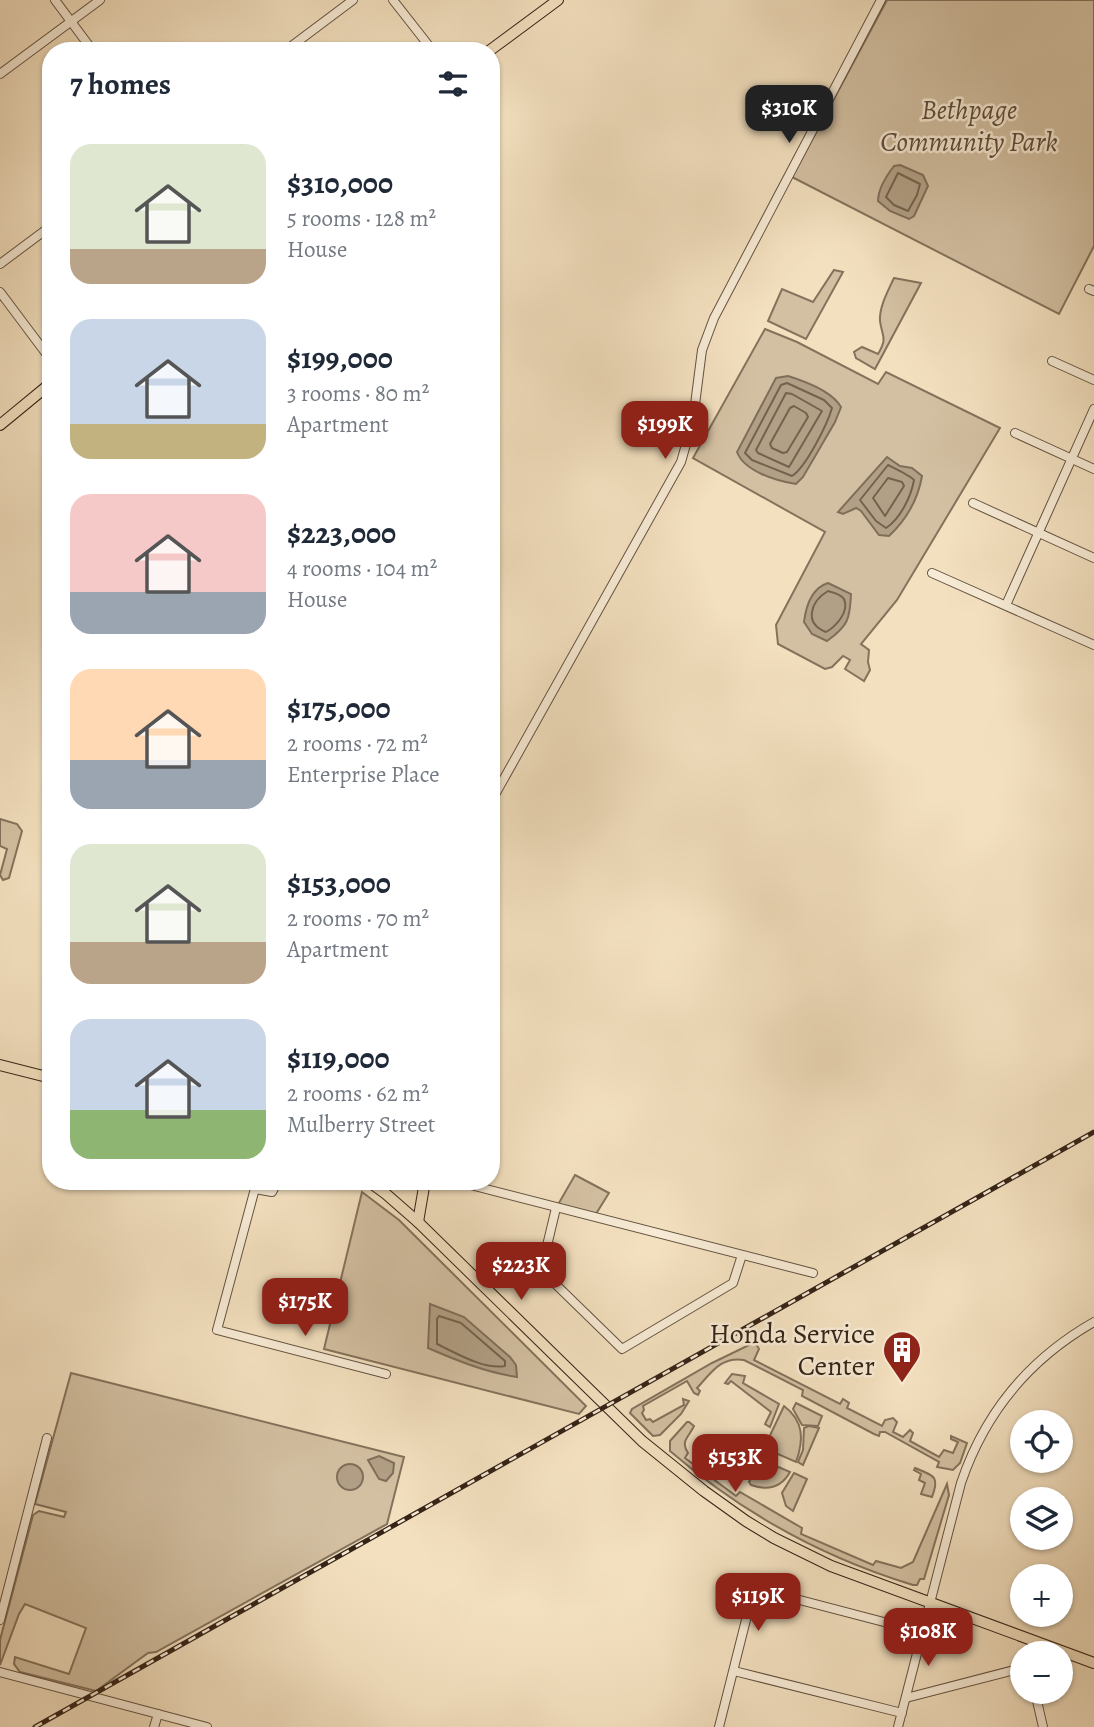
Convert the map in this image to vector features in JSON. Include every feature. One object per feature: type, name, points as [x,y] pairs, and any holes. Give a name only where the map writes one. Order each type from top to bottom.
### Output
[{"type":"main road","points":[[500,43],[558,0]]},
{"type":"main road","points":[[0,425],[42,390]]},
{"type":"main road","points":[[0,1065],[42,1076]]},
{"type":"main road","points":[[380,1190],[418,1222],[631,1432],[704,1491],[774,1538],[843,1571],[1094,1663]]},
{"type":"main road","points":[[418,1222],[423,1190]]},
{"type":"street","points":[[55,0],[86,42]]},
{"type":"street","points":[[44,42],[100,0]]},
{"type":"street","points":[[297,42],[353,0]]},
{"type":"street","points":[[393,0],[425,42]]},
{"type":"street","points":[[500,786],[681,462],[693,420],[702,350],[714,318],[881,0]]},
{"type":"street","points":[[0,74],[42,43]]},
{"type":"street","points":[[0,264],[42,233]]},
{"type":"street","points":[[0,292],[42,348]]},
{"type":"street","points":[[1052,361],[1094,380]]},
{"type":"street","points":[[1006,605],[1094,409]]},
{"type":"street","points":[[1015,433],[1094,469]]},
{"type":"street","points":[[973,503],[1094,558]]},
{"type":"street","points":[[932,573],[1094,645]]},
{"type":"street","points":[[255,1190],[217,1330],[386,1374]]},
{"type":"street","points":[[489,1190],[814,1273]]},
{"type":"street","points":[[556,1208],[545,1254],[545,1275],[622,1349],[733,1283],[742,1255]]},
{"type":"street","points":[[898,1727],[961,1483],[984,1429],[1001,1402],[1025,1373],[1059,1343],[1094,1322]]},
{"type":"street","points":[[0,1620],[47,1438]]},
{"type":"street","points":[[719,1727],[754,1588],[922,1632]]},
{"type":"street","points":[[734,1671],[902,1713]]},
{"type":"street","points":[[906,1698],[1010,1671]]},
{"type":"street","points":[[0,1672],[207,1727]]},
{"type":"street","points":[[1038,1704],[1044,1727]]},
{"type":"street","points":[[154,1727],[158,1714]]},
{"type":"green space","name":"Bethpage Community Park","points":[[887,0],[1094,0],[1094,246],[1059,314],[792,177]]},
{"type":"green space","points":[[834,270],[843,272],[806,339],[768,321],[782,289],[813,302]]},
{"type":"green space","points":[[894,278],[921,283],[875,369],[856,358],[854,352],[862,347],[878,354],[884,340],[881,310]]},
{"type":"green space","points":[[765,329],[797,342],[878,384],[886,372],[1000,428],[897,600],[861,644],[869,650],[870,670],[864,681],[845,669],[850,660],[843,656],[832,667],[825,669],[778,644],[776,625],[825,532],[693,458]]},
{"type":"green space","points":[[0,819],[17,824],[22,831],[9,878],[3,880],[0,875],[7,849],[0,846]]},
{"type":"green space","points":[[575,1175],[609,1193],[594,1217],[556,1208]]},
{"type":"green space","points":[[362,1192],[399,1220],[586,1406],[579,1414],[324,1349]]},
{"type":"green space","points":[[755,1342],[759,1349],[754,1360],[840,1404],[843,1399],[849,1403],[847,1408],[882,1426],[885,1420],[893,1418],[897,1422],[893,1432],[903,1437],[910,1430],[913,1433],[910,1441],[939,1457],[944,1450],[953,1453],[958,1442],[951,1439],[951,1436],[967,1443],[960,1463],[953,1470],[937,1467],[939,1462],[885,1432],[880,1432],[879,1436],[874,1434],[802,1396],[803,1390],[744,1360],[736,1359],[717,1367],[697,1388],[700,1391],[698,1395],[687,1381],[643,1406],[642,1413],[646,1420],[653,1422],[684,1405],[683,1399],[689,1401],[681,1414],[660,1435],[653,1436],[630,1413],[632,1409],[712,1363]]},
{"type":"green space","points":[[71,1373],[404,1457],[387,1524],[156,1652],[148,1653],[96,1691],[20,1672],[14,1664],[15,1657],[69,1674],[86,1628],[25,1604],[0,1665],[0,1640],[33,1515],[39,1511],[64,1517],[66,1512],[35,1504]]},
{"type":"green space","points":[[732,1374],[745,1376],[743,1383],[779,1404],[770,1427],[765,1424],[771,1412],[731,1381],[725,1383]]},
{"type":"green space","points":[[796,1403],[822,1416],[818,1426],[802,1425],[793,1409]]},
{"type":"green space","points":[[784,1406],[799,1425],[801,1439],[796,1462],[764,1448]]},
{"type":"green space","points":[[687,1422],[694,1426],[685,1442],[688,1453],[685,1458],[736,1496],[740,1492],[802,1528],[801,1534],[873,1565],[876,1561],[901,1568],[913,1562],[947,1484],[949,1495],[924,1579],[913,1585],[846,1561],[784,1531],[725,1494],[670,1451],[670,1441]]},
{"type":"green space","points":[[804,1428],[819,1428],[803,1465],[798,1462],[803,1450]]},
{"type":"green space","points":[[760,1459],[790,1472],[783,1482],[774,1487],[751,1485],[749,1482]]},
{"type":"green space","points":[[915,1468],[934,1478],[932,1497],[921,1494],[925,1483],[919,1480],[921,1474],[914,1470]]},
{"type":"green space","points":[[794,1473],[807,1479],[793,1511],[786,1506],[782,1493]]},
{"type":"water","points":[[900,165],[923,175],[928,186],[914,216],[909,219],[890,211],[878,201],[886,178],[894,166]]},
{"type":"water","points":[[788,376],[824,391],[841,407],[803,477],[796,484],[770,478],[753,470],[737,452],[776,378]]},
{"type":"water","points":[[887,457],[900,466],[912,468],[922,476],[910,509],[889,536],[879,535],[856,508],[843,514],[838,512]]},
{"type":"water","points":[[828,583],[851,594],[846,621],[827,641],[812,634],[804,622],[811,598],[822,585]]},
{"type":"water","points":[[430,1304],[464,1317],[510,1357],[516,1365],[517,1377],[472,1366],[428,1348]]},
{"type":"water","points":[[379,1456],[394,1463],[393,1473],[386,1481],[379,1479],[368,1460]]},
{"type":"water","points":[[350,1464],[359,1468],[363,1477],[359,1486],[350,1490],[341,1486],[337,1477],[341,1468]]},
{"type":"railway","points":[[35,1727],[1094,1132]]},
{"type":"place","name":"Honda Service Center","points":[[902,1384]]}]
